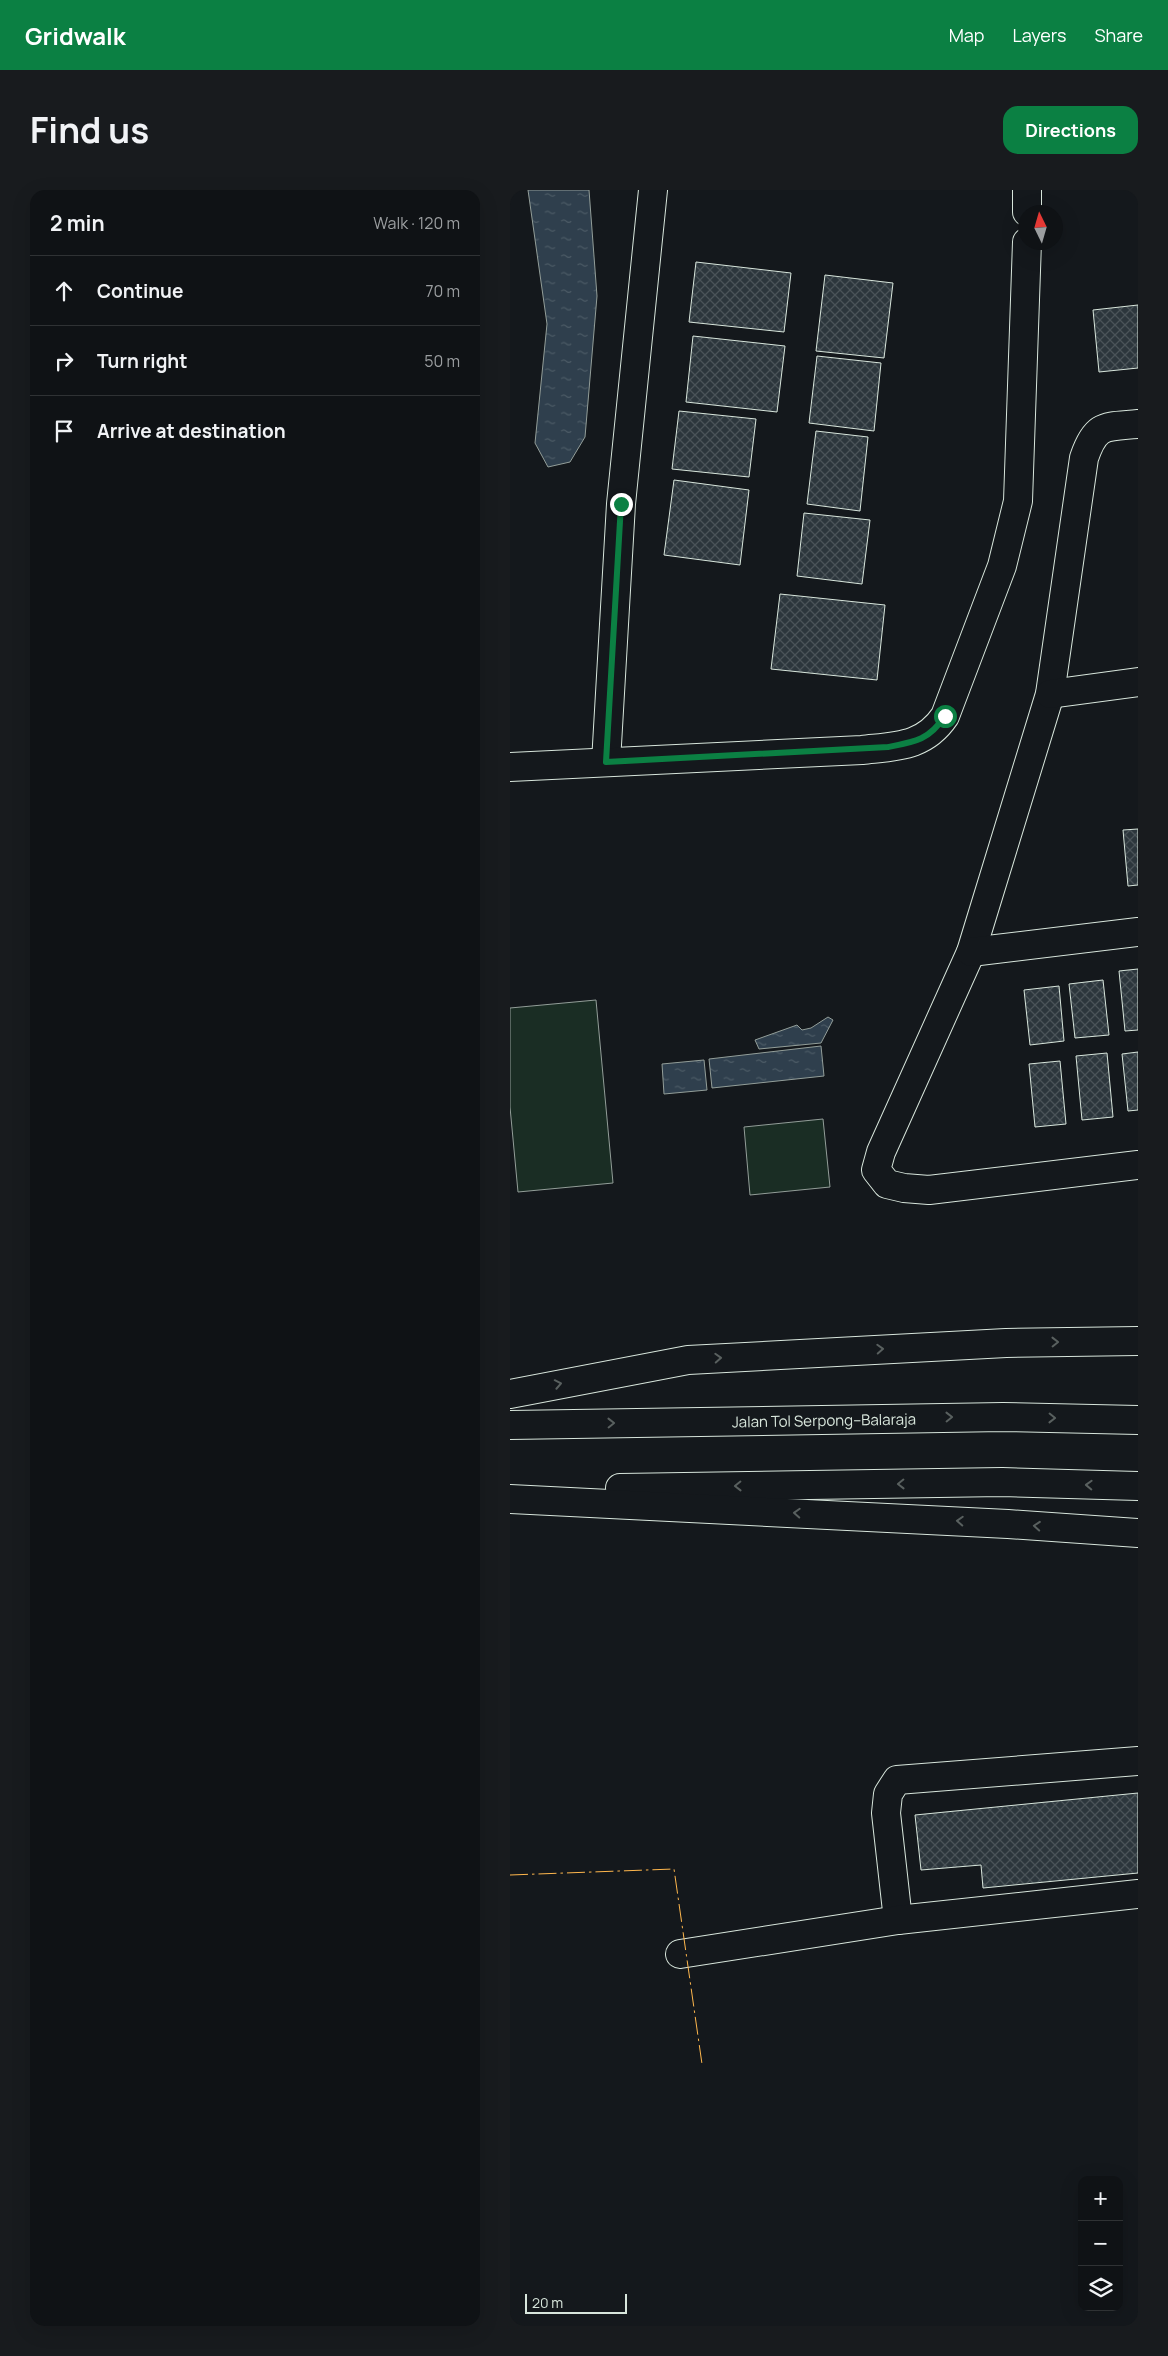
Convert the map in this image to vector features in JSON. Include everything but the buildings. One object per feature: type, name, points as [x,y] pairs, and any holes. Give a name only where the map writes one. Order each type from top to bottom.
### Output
[{"type":"main road","points":[[606,762],[621,504],[653,190]]},
{"type":"main road","points":[[1027,205],[1028,190]]},
{"type":"main road","points":[[510,767],[888,747],[919,740],[933,732],[945,716],[1002,566],[1018,501],[1027,250]]},
{"type":"main road","points":[[1138,424],[1105,427],[1090,439],[1084,458],[1050,694],[971,952],[881,1152],[876,1170],[887,1184],[904,1188],[929,1190],[1138,1165]]},
{"type":"main road","points":[[1050,694],[1138,682]]},
{"type":"main road","points":[[971,952],[1138,932]]},
{"type":"main road","points":[[510,1394],[688,1360],[1006,1342],[1138,1341]]},
{"type":"main road","name":"Jalan Tol Serpong–Balaraja","points":[[510,1425],[1003,1416],[1138,1420]]},
{"type":"main road","points":[[510,1489],[1002,1482],[1138,1486]]},
{"type":"main road","points":[[510,1500],[1008,1524],[1138,1533]]},
{"type":"main road","points":[[898,1920],[886,1813],[888,1794],[897,1780],[1138,1761]]},
{"type":"main road","points":[[680,1954],[898,1920],[1138,1894]]},
{"type":"green space","points":[[596,1000],[613,1183],[518,1192],[510,1107],[510,1008]]},
{"type":"green space","points":[[823,1119],[830,1187],[750,1195],[744,1127]]},
{"type":"water","points":[[528,190],[589,190],[597,296],[585,437],[570,462],[548,467],[535,443],[547,324]]},
{"type":"water","points":[[828,1017],[833,1020],[821,1043],[759,1049],[755,1040],[797,1025],[802,1030],[811,1028]]},
{"type":"water","points":[[821,1046],[824,1076],[712,1088],[709,1059]]},
{"type":"water","points":[[704,1060],[707,1090],[664,1094],[662,1064]]},
{"type":"power","points":[[510,1875],[674,1869],[702,2064]]},
{"type":"route","points":[[621,504],[606,762],[862,750],[888,747],[909,743],[927,736],[933,732],[945,716]]}]
